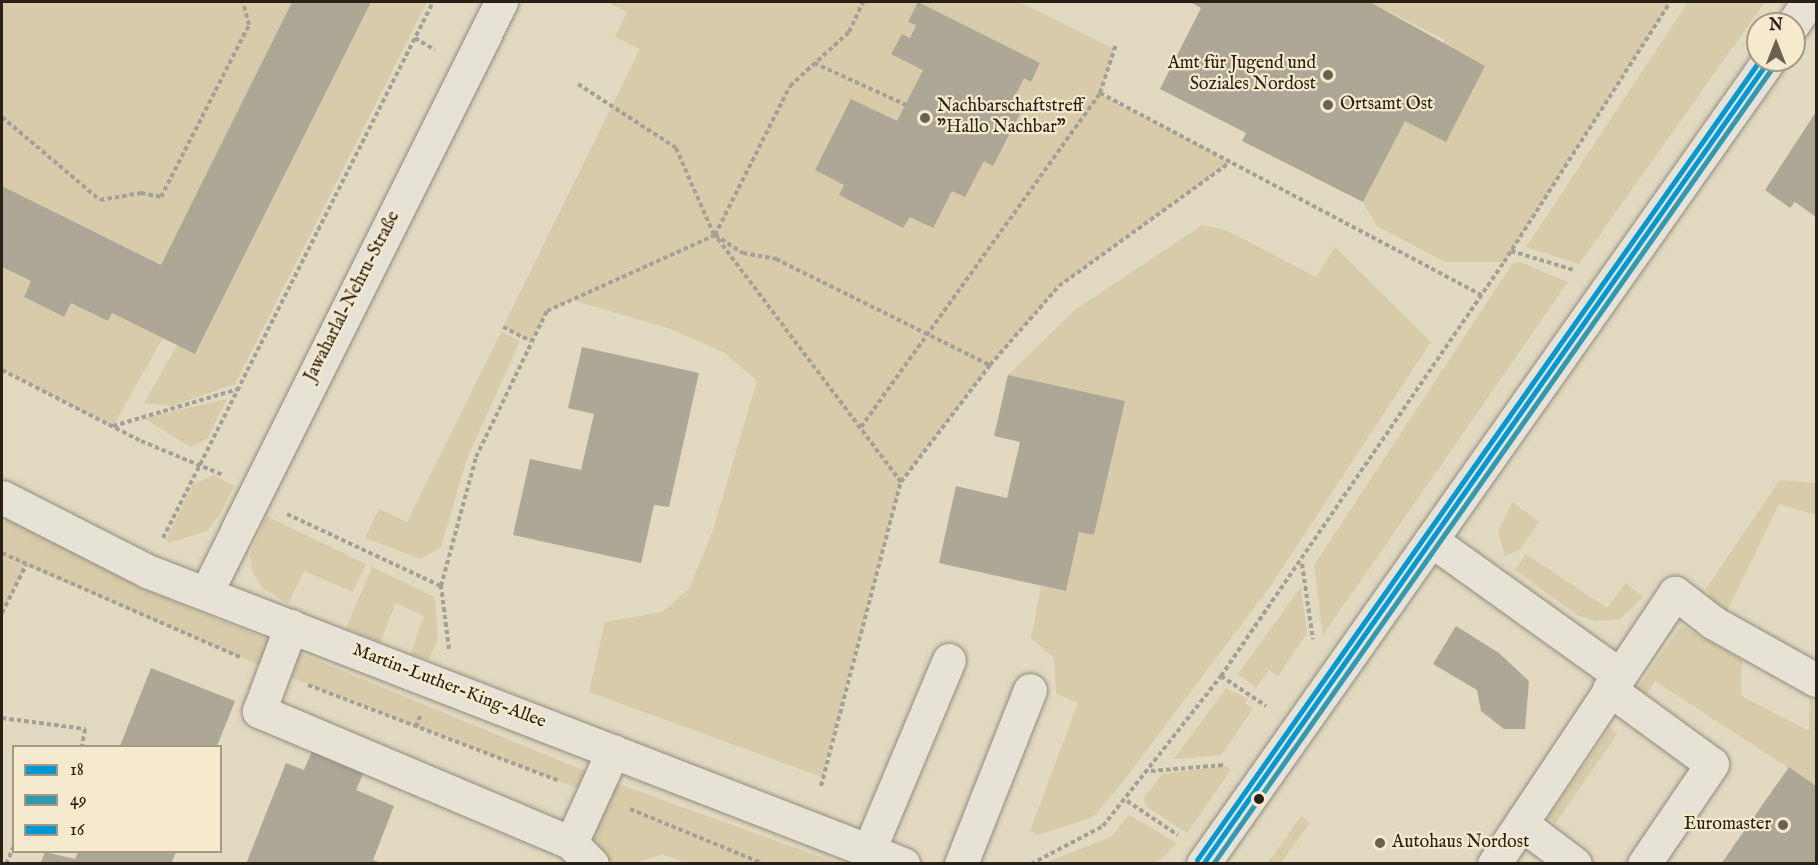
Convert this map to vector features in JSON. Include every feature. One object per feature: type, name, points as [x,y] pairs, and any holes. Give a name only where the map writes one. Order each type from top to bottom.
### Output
[{"type":"street","name":"Jawaharlal-Nehru-Straße","points":[[206,593],[501,2]]},
{"type":"street","points":[[1203,864],[1761,72]]},
{"type":"street","name":"Martin-Luther-King-Allee","points":[[5,508],[147,571],[903,864]]},
{"type":"street","points":[[1431,540],[1613,681],[1712,764],[1644,864]]},
{"type":"street","points":[[1494,864],[1613,681],[1675,593],[1714,623],[1816,680]]},
{"type":"street","points":[[291,626],[259,711],[581,853],[594,794],[614,751]]},
{"type":"street","points":[[869,850],[949,660]]},
{"type":"street","points":[[961,864],[1030,690]]},
{"type":"street","points":[[1522,824],[1575,864]]},
{"type":"path","points":[[2,117],[100,200],[132,193],[161,197],[249,25],[243,2]]},
{"type":"path","points":[[147,571],[243,387],[433,2]]},
{"type":"path","points":[[416,727],[450,646],[441,586],[476,457],[547,311],[715,235],[790,86],[849,32],[863,2]]},
{"type":"path","points":[[1031,864],[1103,826],[1127,801],[1221,676],[1301,563],[1511,250],[1670,2]]},
{"type":"path","points":[[861,428],[931,334],[1100,93],[1116,44]]},
{"type":"path","points":[[814,63],[906,105]]},
{"type":"path","points":[[578,84],[676,148],[715,235],[901,482]]},
{"type":"path","points":[[1100,93],[1481,295]]},
{"type":"path","points":[[821,786],[901,482],[990,365],[1059,286],[1230,162]]},
{"type":"path","points":[[715,235],[744,253],[776,259],[990,365]]},
{"type":"path","points":[[1511,250],[1577,271]]},
{"type":"path","points":[[503,327],[531,341]]},
{"type":"path","points":[[113,426],[243,387]]},
{"type":"path","points":[[2,553],[273,672],[594,794],[764,864]]},
{"type":"path","points":[[1301,563],[1314,638],[1307,648]]},
{"type":"path","points":[[2,613],[26,565]]},
{"type":"path","points":[[1221,676],[1266,706]]},
{"type":"path","points":[[1260,715],[1273,697]]},
{"type":"path","points":[[2,718],[85,729],[82,745]]},
{"type":"path","points":[[1150,771],[1224,765],[1230,757]]},
{"type":"path","points":[[1127,801],[1182,838]]},
{"type":"shaded area","points":[[2,2],[292,2],[161,265],[2,186]]},
{"type":"shaded area","points":[[371,2],[427,2],[235,384],[171,406],[144,403],[177,345],[196,353]]},
{"type":"shaded area","points":[[607,2],[1020,2],[1114,49],[1100,94],[1230,162],[1059,286],[990,365],[901,482],[822,777],[589,692],[605,622],[662,612],[689,589],[712,533],[757,381],[725,353],[671,329],[572,300],[547,311],[531,341],[503,327],[640,49],[615,37],[627,12]]},
{"type":"shaded area","points":[[1370,2],[1670,2],[1504,262],[1445,262],[1377,226],[1363,202],[1445,40]]},
{"type":"shaded area","points":[[1688,2],[1765,2],[1758,12],[1746,12],[1746,29],[1579,264],[1526,247]]},
{"type":"shaded area","points":[[1202,225],[1226,230],[1316,277],[1335,247],[1431,342],[1269,588],[1122,783],[1093,817],[1038,835],[1030,831],[1078,703],[1056,694],[1054,658],[1031,638],[1041,586],[1066,591],[1079,532],[1094,535],[1124,402],[1008,375],[1076,309]]},
{"type":"shaded area","points":[[1520,262],[1568,282],[1323,635],[1314,565],[1513,263]]},
{"type":"shaded area","points":[[2,267],[31,281],[24,297],[63,317],[71,303],[107,321],[112,313],[163,338],[113,426],[2,370]]},
{"type":"shaded area","points":[[501,332],[520,341],[466,461],[441,547],[421,559],[365,538],[379,509],[407,522]]},
{"type":"shaded area","points":[[227,399],[207,439],[190,447],[144,418]]},
{"type":"shaded area","points":[[214,475],[234,486],[220,514],[207,531],[169,543],[166,540],[193,484]]},
{"type":"shaded area","points":[[1780,480],[1816,483],[1816,515],[1779,504],[1727,611],[1714,604],[1706,588]]},
{"type":"shaded area","points":[[1512,502],[1539,522],[1520,550],[1505,556],[1498,532]]},
{"type":"shaded area","points":[[13,503],[147,571],[139,587],[602,778],[837,863],[686,863],[662,854],[636,863],[592,863],[571,843],[593,794],[273,671],[26,566],[2,613],[2,525]]},
{"type":"shaded area","points":[[266,516],[366,564],[353,592],[304,571],[288,604],[264,589],[253,573],[250,555]]},
{"type":"shaded area","points":[[1526,554],[1607,608],[1626,583],[1643,597],[1620,619],[1595,621],[1577,615],[1515,570]]},
{"type":"shaded area","points":[[372,567],[435,597],[438,639],[428,660],[411,654],[424,616],[396,603],[380,642],[346,628]]},
{"type":"shaded area","points":[[1301,587],[1307,633],[1278,676],[1269,670],[1256,688],[1238,674]]},
{"type":"shaded area","points":[[1681,626],[1742,660],[1741,696],[1809,731],[1810,698],[1816,702],[1816,786],[1655,681],[1644,698],[1636,691]]},
{"type":"shaded area","points":[[1226,688],[1248,699],[1245,703],[1253,709],[1221,755],[1174,759]]},
{"type":"shaded area","points":[[1610,728],[1617,734],[1555,824],[1548,817]]},
{"type":"shaded area","points":[[1226,766],[1231,770],[1187,833],[1145,805],[1144,797],[1163,774]]},
{"type":"shaded area","points":[[1129,815],[1177,843],[1157,863],[1045,863],[1111,837]]},
{"type":"shaded area","points":[[1301,816],[1310,823],[1281,863],[1268,863]]},
{"type":"building","points":[[292,2],[371,2],[195,354],[112,313],[108,321],[71,303],[64,317],[24,297],[31,281],[2,267],[2,186],[161,265]]},
{"type":"building","points":[[918,2],[1040,63],[1031,82],[1024,78],[1013,100],[1024,106],[993,166],[984,161],[965,197],[952,191],[933,228],[910,217],[903,228],[839,195],[844,185],[815,170],[851,99],[897,121],[923,70],[891,54],[902,34],[910,38],[916,25],[908,22]]},
{"type":"building","name":"Ortsamt Ost","points":[[1190,2],[1370,2],[1485,66],[1446,142],[1405,121],[1363,202],[1242,141],[1246,133],[1160,89],[1201,8]]},
{"type":"building","points":[[1816,112],[1816,217],[1795,202],[1790,208],[1765,190]]},
{"type":"building","points":[[582,347],[699,373],[669,507],[654,505],[641,563],[513,535],[530,459],[581,470],[594,414],[568,408]]},
{"type":"building","points":[[1008,375],[1125,401],[1094,535],[1079,532],[1066,591],[939,563],[956,486],[1007,498],[1020,442],[994,436]]},
{"type":"building","points":[[1456,626],[1499,653],[1529,681],[1525,729],[1504,729],[1481,711],[1477,690],[1433,664]]},
{"type":"building","points":[[151,668],[235,701],[217,745],[120,745]]},
{"type":"building","points":[[312,751],[364,772],[356,790],[394,806],[373,860],[381,863],[246,864],[286,763],[304,770]]},
{"type":"building","name":"Euromaster","points":[[1789,767],[1816,786],[1816,864],[1721,864]]},
{"type":"building","points":[[45,853],[75,859],[78,853],[176,853],[171,864],[40,864]]},
{"type":"transit line","name":"16","points":[[1197,860],[1752,72]]},
{"type":"transit line","name":"18","points":[[1203,864],[1761,72]]},
{"type":"transit line","name":"49","points":[[1213,864],[1769,72]]},
{"type":"place","name":"Amt für Jugend und Soziales Nordost","points":[[1328,75]]},
{"type":"place","name":"Ortsamt Ost","points":[[1328,105]]},
{"type":"place","name":"Nachbarschaftstreff \"Hallo Nachbar\"","points":[[925,118]]},
{"type":"place","name":"Euromaster","points":[[1783,825]]},
{"type":"place","name":"Autohaus Nordost","points":[[1380,843]]}]
